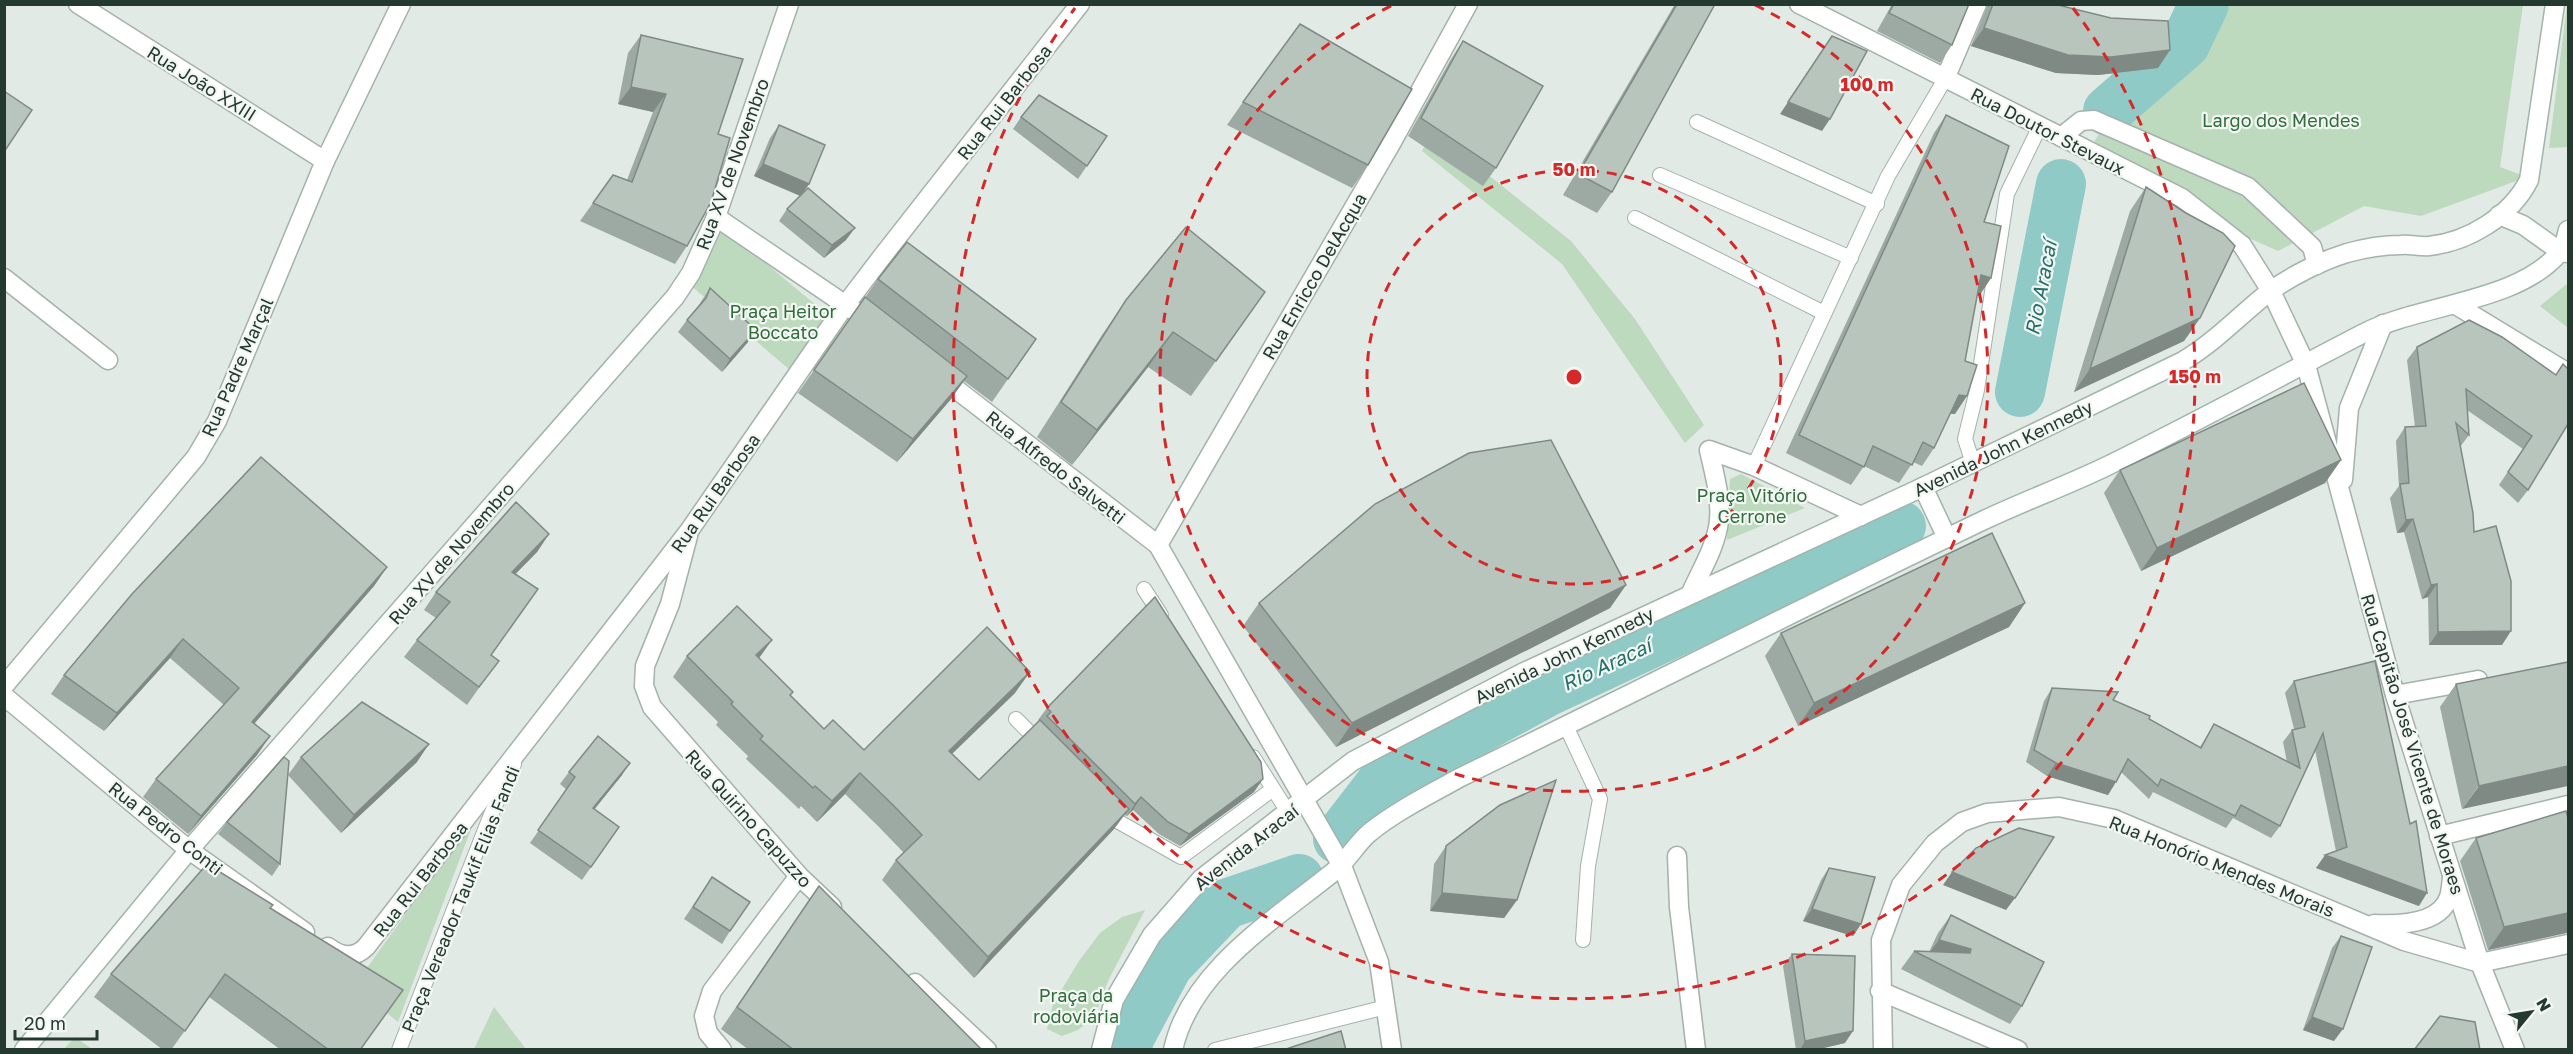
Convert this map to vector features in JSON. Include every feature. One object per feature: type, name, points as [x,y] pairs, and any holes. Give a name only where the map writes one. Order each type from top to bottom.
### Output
[{"type":"street","name":"Rua João XXIII","points":[[78,4],[326,161]]},
{"type":"street","name":"Rua Padre Marçal","points":[[4,686],[196,457],[217,421],[326,161],[401,4]]},
{"type":"street","name":"Rua XV de Novembro","points":[[24,1050],[189,850],[675,297],[691,273],[716,217],[789,4]]},
{"type":"street","name":"Rua Rui Barbosa","points":[[333,951],[344,956],[354,956],[366,947],[689,531],[846,304],[1080,4]]},
{"type":"street","name":"Rua Enricco DelAcqua","points":[[1158,545],[1392,142],[1468,4]]},
{"type":"street","name":"Rua Doutor Stevaux","points":[[1799,4],[2182,198],[2242,245],[2271,291],[2306,365]]},
{"type":"street","points":[[1945,79],[1977,4]]},
{"type":"street","name":"Avenida John Kennedy","points":[[1309,805],[1353,761],[1522,673],[1923,487],[2183,361],[2200,351],[2271,291],[2317,265],[2368,248],[2402,244],[2429,246],[2474,234],[2525,189],[2529,180],[2555,4]]},
{"type":"street","points":[[2061,137],[2081,121],[2094,120],[2248,187],[2312,247],[2317,265]]},
{"type":"street","points":[[2499,214],[2523,225],[2565,252]]},
{"type":"street","points":[[716,217],[846,304],[874,326]]},
{"type":"street","points":[[1173,1050],[1175,1041],[1199,992],[1242,943],[1339,862],[1368,834],[1403,810],[1459,778],[1947,538],[2100,469],[2383,324],[2424,311],[2456,305],[2531,278],[2565,252],[2568,230]]},
{"type":"street","points":[[4,278],[108,360]]},
{"type":"street","points":[[2456,305],[2568,373]]},
{"type":"street","points":[[2342,494],[2349,408],[2383,324]]},
{"type":"street","name":"Rua Alfredo Salvetti","points":[[921,362],[1158,545],[1309,805],[1339,862],[1380,962],[1392,1050]]},
{"type":"street","name":"Rua Capitão José Vicente de Moraes","points":[[2306,365],[2395,695],[2480,963],[2514,1050]]},
{"type":"street","points":[[1690,595],[1717,535],[1719,521],[1720,502],[1709,450],[1754,466],[1861,516]]},
{"type":"street","points":[[1923,487],[1947,538]]},
{"type":"street","name":"Rua Quirino Capuzzo","points":[[689,531],[670,604],[645,666],[644,686],[652,707],[798,876],[841,915]]},
{"type":"street","points":[[2395,695],[2499,676]]},
{"type":"street","name":"Rua Pedro Conti","points":[[4,696],[189,850],[333,951]]},
{"type":"street","name":"Avenida Aracaí","points":[[1101,1050],[1114,1000],[1152,935],[1202,878],[1288,812],[1309,805]]},
{"type":"street","points":[[2439,836],[2568,805]]},
{"type":"street","name":"Rua Honório Mendes Morais","points":[[1883,1050],[1880,991],[1881,940],[1901,885],[1935,843],[1962,822],[1987,813],[2059,807],[2114,819],[2404,941],[2480,963]]},
{"type":"street","points":[[1677,856],[1679,908],[1696,1050]]},
{"type":"street","points":[[722,1050],[708,1033],[705,1016],[712,991],[798,876]]},
{"type":"street","points":[[2364,924],[2399,925],[2418,922],[2435,914],[2448,899],[2453,876]]},
{"type":"street","points":[[2480,963],[2568,944]]},
{"type":"street","points":[[901,970],[987,1050]]},
{"type":"street","points":[[1880,991],[2018,1050]]},
{"type":"lane","points":[[1754,466],[1888,176],[1945,79]]},
{"type":"lane","points":[[1698,122],[1877,204]]},
{"type":"lane","points":[[1973,463],[1965,439],[1977,390],[2007,194],[2040,126]]},
{"type":"lane","points":[[1660,175],[1851,258]]},
{"type":"lane","points":[[1635,218],[1824,313]]},
{"type":"lane","points":[[1144,590],[1170,629]]},
{"type":"lane","points":[[1016,719],[1048,750]]},
{"type":"lane","points":[[1566,726],[1600,799],[1588,866],[1583,940]]},
{"type":"lane","name":"Praça Vereador Taukif Elias Fandi","points":[[399,1050],[490,817],[522,749]]},
{"type":"lane","points":[[1247,749],[1288,812]]},
{"type":"lane","points":[[1095,798],[1119,822],[1181,857],[1273,789]]},
{"type":"lane","points":[[1215,1050],[1386,1007]]},
{"type":"green space","name":"Largo dos Mendes","points":[[2214,5],[2523,5],[2500,167],[2527,177],[2421,216],[2364,206],[2278,251],[2242,235],[2091,147],[2107,121],[2190,49]]},
{"type":"green space","points":[[2567,5],[2568,147],[2549,148]]},
{"type":"green space","points":[[1428,139],[1487,174],[1571,241],[1635,319],[1704,425],[1685,443],[1562,264],[1422,151]]},
{"type":"green space","name":"Praça Heitor Boccato","points":[[717,223],[829,316],[790,370],[689,284]]},
{"type":"green space","points":[[2568,283],[2568,328],[2540,306]]},
{"type":"green space","name":"Praça Vitório Cerrone","points":[[1741,474],[1805,508],[1727,540],[1730,479]]},
{"type":"green space","points":[[476,816],[398,1022],[354,986]]},
{"type":"green space","name":"Praça da rodoviária","points":[[1145,910],[1109,979],[1094,1017],[1078,1030],[1062,1036],[1047,1029],[1053,1004],[1079,961],[1100,933],[1122,917]]},
{"type":"green space","points":[[494,1007],[526,1049],[474,1049]]},
{"type":"green space","points":[[75,1037],[92,1049],[64,1049]]},
{"type":"building","points":[[1677,4],[1715,4],[1612,192],[1578,174]]},
{"type":"building","points":[[1894,4],[1969,4],[1952,45],[1889,13]]},
{"type":"building","points":[[1993,4],[2054,4],[2111,18],[2168,21],[2170,50],[2111,57],[2068,55],[1984,28]]},
{"type":"building","points":[[1300,24],[1412,89],[1368,165],[1243,102]]},
{"type":"building","points":[[641,35],[743,59],[718,134],[730,138],[711,202],[687,246],[593,203],[613,175],[632,182],[666,94],[631,87]]},
{"type":"building","points":[[1832,36],[1867,51],[1830,119],[1788,102]]},
{"type":"building","points":[[1463,41],[1543,86],[1496,168],[1421,118]]},
{"type":"building","points":[[4,91],[32,110],[4,152]]},
{"type":"building","points":[[1039,95],[1107,136],[1087,166],[1021,117]]},
{"type":"building","points":[[1946,115],[2009,146],[1984,222],[2001,226],[1991,278],[1981,275],[1965,361],[1977,365],[1967,396],[1959,395],[1934,448],[1923,442],[1912,465],[1873,446],[1864,467],[1799,435]]},
{"type":"building","points":[[779,125],[825,145],[809,184],[763,164]]},
{"type":"building","points":[[2146,187],[2186,213],[2223,233],[2235,246],[2200,318],[2090,369]]},
{"type":"building","points":[[808,188],[855,228],[832,245],[787,209]]},
{"type":"building","points":[[1186,227],[1265,292],[1216,361],[1173,332],[1097,430],[1061,402],[1126,300]]},
{"type":"building","points":[[907,242],[1036,339],[1008,379],[878,279]]},
{"type":"building","points":[[710,288],[756,330],[730,359],[687,320],[706,298]]},
{"type":"building","points":[[865,297],[967,376],[913,439],[814,370]]},
{"type":"building","points":[[2469,320],[2502,337],[2556,375],[2563,364],[2568,369],[2568,424],[2528,490],[2508,472],[2532,436],[2466,389],[2469,435],[2456,423],[2473,513],[2474,532],[2496,526],[2511,581],[2511,631],[2438,632],[2437,584],[2431,585],[2413,519],[2406,520],[2400,484],[2409,483],[2405,427],[2426,426],[2417,347]]},
{"type":"building","points":[[2304,383],[2341,460],[2157,548],[2120,470]]},
{"type":"building","points":[[1551,440],[1626,585],[1352,723],[1259,603],[1375,504],[1469,453]]},
{"type":"building","points":[[261,457],[387,567],[252,722],[270,736],[201,816],[156,779],[239,688],[183,639],[117,713],[64,675],[132,594]]},
{"type":"building","points":[[516,502],[549,534],[512,572],[538,589],[491,655],[499,661],[479,687],[417,640],[450,602],[436,592]]},
{"type":"building","points":[[1992,533],[2025,603],[1814,703],[1781,633]]},
{"type":"building","points":[[1155,597],[1261,762],[1263,779],[1189,834],[1168,822],[1141,797],[1135,804],[1047,716],[1051,712],[1047,708]]},
{"type":"building","points":[[737,606],[772,640],[756,655],[793,692],[790,695],[824,729],[833,720],[864,750],[987,627],[1030,672],[949,751],[979,780],[1040,720],[1129,809],[988,957],[896,860],[922,835],[893,805],[860,773],[832,801],[815,786],[813,788],[760,739],[763,736],[687,656]]},
{"type":"building","points":[[2375,661],[2410,824],[2416,821],[2427,893],[2325,855],[2347,847],[2323,733],[2280,826],[2241,805],[2235,816],[2161,779],[2158,786],[2128,759],[2116,782],[2056,763],[2034,750],[2052,688],[2118,692],[2113,700],[2150,716],[2149,719],[2201,748],[2214,724],[2300,768],[2292,730],[2305,727],[2294,681]]},
{"type":"building","points":[[2568,662],[2568,766],[2479,786],[2456,684]]},
{"type":"building","points":[[362,702],[429,744],[354,815],[301,757]]},
{"type":"building","points":[[598,736],[630,763],[593,808],[619,827],[591,867],[538,830],[575,777],[569,772]]},
{"type":"building","points":[[284,757],[289,761],[280,864],[227,822]]},
{"type":"building","points":[[1556,780],[1517,900],[1442,893],[1446,846],[1500,805]]},
{"type":"building","points":[[2566,811],[2568,818],[2568,913],[2504,927],[2476,838]]},
{"type":"building","points":[[2019,828],[2054,837],[2015,898],[1952,872],[1976,848]]},
{"type":"building","points":[[207,864],[273,905],[270,908],[403,990],[360,1050],[329,1050],[225,974],[185,1031],[111,974]]},
{"type":"building","points":[[1829,868],[1875,877],[1861,924],[1812,909]]},
{"type":"building","points":[[712,877],[750,902],[730,931],[693,907]]},
{"type":"building","points":[[819,886],[982,1050],[794,1050],[737,1007]]},
{"type":"building","points":[[1951,915],[2044,962],[2022,1006],[1914,951],[1970,953],[1971,949],[1939,940]]},
{"type":"building","points":[[2341,936],[2372,947],[2343,1029],[2312,1017]]},
{"type":"building","points":[[1792,954],[1855,956],[1853,1031],[1805,1041]]},
{"type":"building","points":[[2440,1016],[2475,1022],[2480,1050],[2414,1050]]},
{"type":"building","points":[[1341,1031],[1346,1050],[1283,1050]]},
{"type":"waterway","name":"Rio Aracaí","points":[[2108,111],[2185,44],[2204,4]]},
{"type":"waterway","name":"Rio Aracaí","points":[[2020,392],[2061,184]]},
{"type":"waterway","name":"Rio Aracaí","points":[[1338,839],[1382,782],[1548,691],[1901,526]]},
{"type":"waterway","name":"Rio Aracaí","points":[[1127,1050],[1129,1038],[1168,965],[1226,904],[1299,879]]}]
